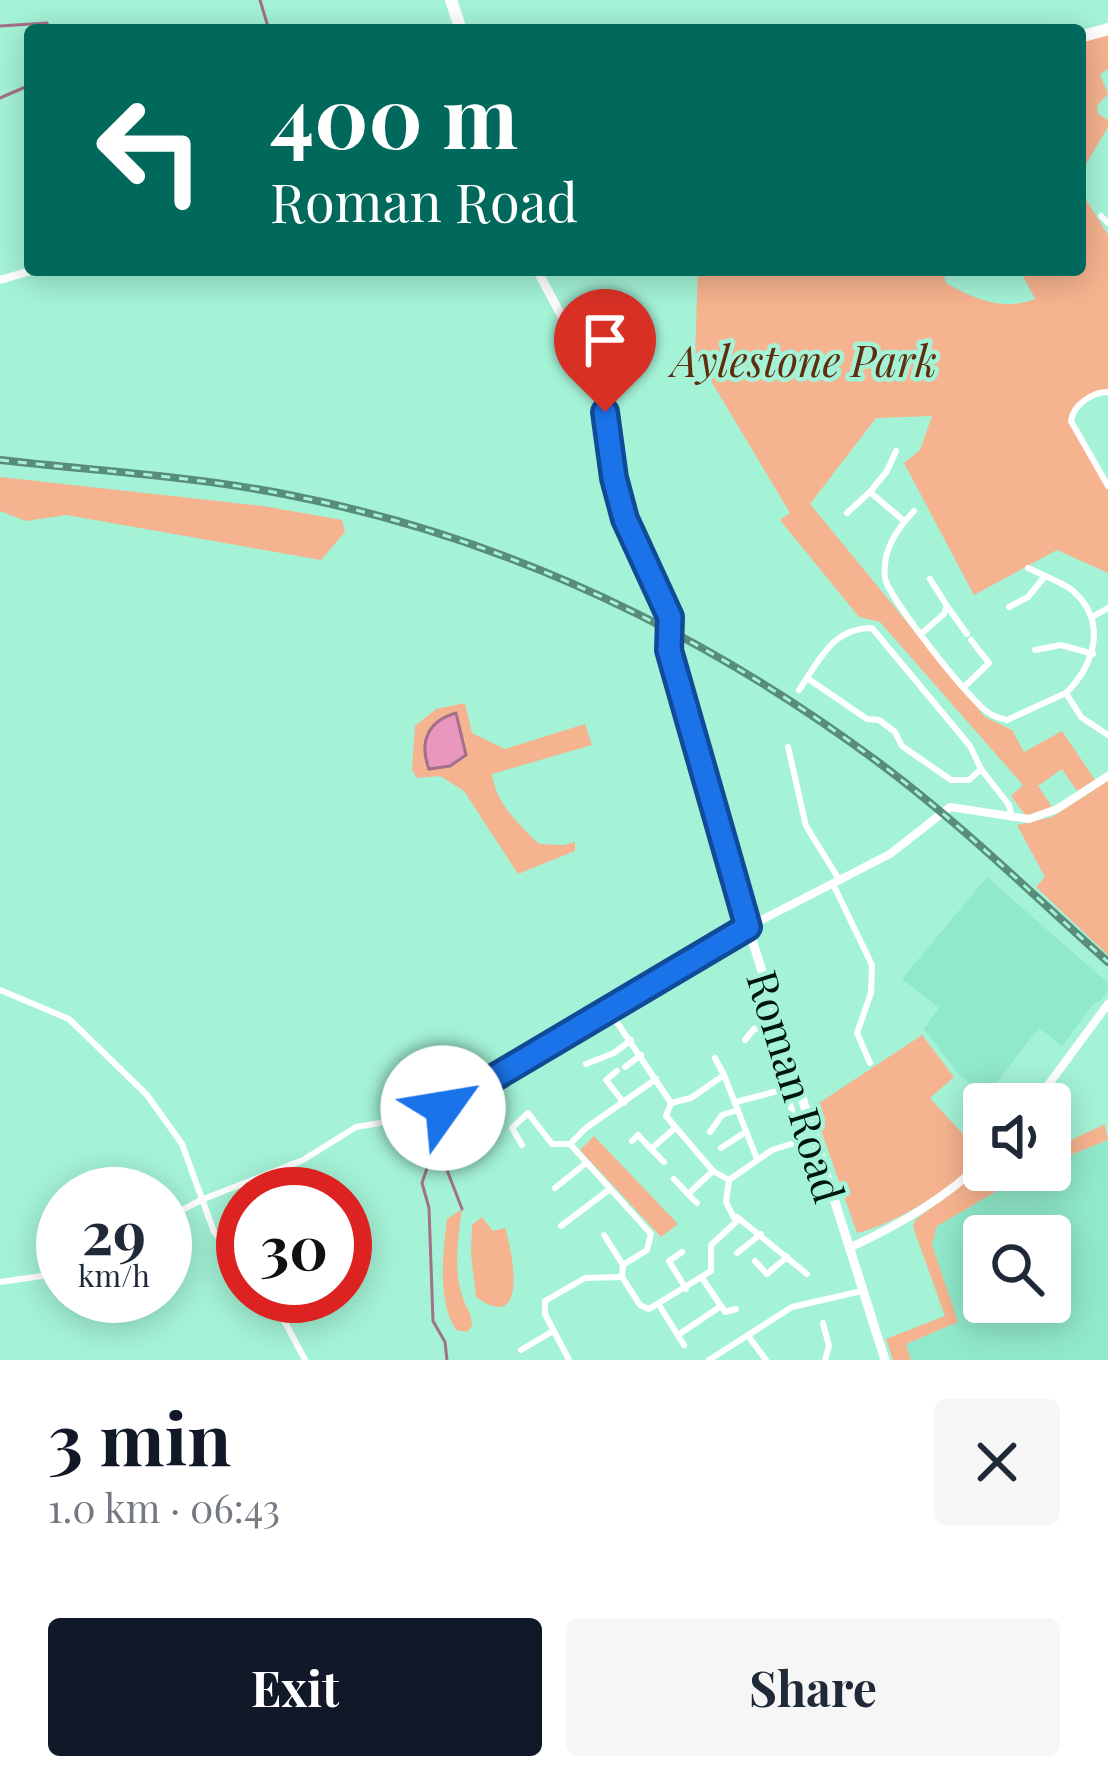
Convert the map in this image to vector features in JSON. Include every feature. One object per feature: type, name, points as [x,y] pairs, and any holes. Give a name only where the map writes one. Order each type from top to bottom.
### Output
[{"type":"main road","name":"Roman Road","points":[[540,276],[594,377],[625,519],[670,622],[668,638],[748,927],[885,1360]]},
{"type":"street","points":[[1108,392],[1088,398],[1074,410],[1071,422],[1108,486]]},
{"type":"street","points":[[847,513],[887,471],[896,451]]},
{"type":"street","points":[[870,492],[904,521]]},
{"type":"street","points":[[914,511],[888,551],[889,593],[987,713],[1006,720],[1066,693],[1088,669],[1093,654],[1094,616],[1070,588],[1028,568]]},
{"type":"street","points":[[1009,607],[1028,596],[1045,576]]},
{"type":"street","points":[[930,579],[989,663],[964,687]]},
{"type":"street","points":[[921,634],[944,614],[946,606]]},
{"type":"street","points":[[1094,616],[1108,608]]},
{"type":"street","points":[[799,690],[830,644],[845,632],[872,628],[970,746],[1009,805],[1012,818]]},
{"type":"street","points":[[1035,650],[1061,645],[1093,654]]},
{"type":"street","points":[[807,678],[867,719],[879,720],[895,732],[902,746],[951,780],[961,783],[981,769]]},
{"type":"street","points":[[1066,693],[1081,717],[1108,735]]},
{"type":"street","points":[[788,748],[806,826],[872,965],[871,993],[857,1033],[870,1063]]},
{"type":"street","points":[[192,1205],[303,1160],[356,1126],[434,1114],[748,927],[890,854],[948,808],[1012,818],[1042,816],[1108,776]]},
{"type":"street","points":[[0,990],[69,1018],[158,1109],[182,1144],[216,1234]]},
{"type":"street","points":[[1050,1083],[1108,1004]]},
{"type":"street","points":[[614,1018],[671,1103]]},
{"type":"street","points":[[745,1040],[754,1029],[764,1028],[770,1034],[796,1124]]},
{"type":"street","points":[[586,1064],[631,1040]]},
{"type":"street","points":[[624,1103],[606,1080],[641,1055]]},
{"type":"street","points":[[715,1058],[757,1160]]},
{"type":"street","points":[[528,1113],[552,1144],[570,1144],[655,1075]]},
{"type":"street","points":[[671,1103],[691,1098],[724,1075]]},
{"type":"street","points":[[710,1132],[722,1115],[737,1106],[786,1088]]},
{"type":"street","points":[[671,1103],[666,1116],[675,1128],[712,1171],[729,1180]]},
{"type":"street","points":[[522,1145],[513,1123],[536,1108]]},
{"type":"street","points":[[651,1149],[675,1128]]},
{"type":"street","points":[[721,1148],[744,1133]]},
{"type":"street","points":[[632,1142],[638,1135],[664,1162]]},
{"type":"street","points":[[807,1274],[737,1217],[726,1202],[729,1180],[772,1150],[813,1138]]},
{"type":"street","points":[[570,1144],[652,1239],[646,1250],[623,1265]]},
{"type":"street","points":[[555,1188],[586,1163]]},
{"type":"street","points":[[688,1193],[712,1171]]},
{"type":"street","points":[[847,1249],[896,1226],[963,1177]]},
{"type":"street","points":[[674,1180],[697,1203]]},
{"type":"street","points":[[561,1226],[610,1189]]},
{"type":"street","points":[[604,1235],[623,1265],[622,1277],[640,1304],[649,1309],[711,1271],[711,1246],[737,1217]]},
{"type":"street","points":[[737,1252],[761,1234]]},
{"type":"street","points":[[682,1252],[669,1261],[686,1289]]},
{"type":"street","points":[[755,1262],[767,1274],[788,1257]]},
{"type":"street","points":[[0,1282],[36,1277]]},
{"type":"street","points":[[569,1360],[544,1307],[549,1297],[585,1278],[622,1277]]},
{"type":"street","points":[[702,1278],[721,1306],[729,1313],[736,1309]]},
{"type":"street","points":[[709,1360],[793,1307],[862,1291]]},
{"type":"street","points":[[659,1305],[684,1345]]},
{"type":"street","points":[[677,1334],[721,1306]]},
{"type":"street","points":[[285,1323],[304,1360]]},
{"type":"street","points":[[823,1323],[829,1346],[825,1360]]},
{"type":"street","points":[[521,1350],[553,1331]]},
{"type":"street","points":[[816,1335],[826,1333]]},
{"type":"street","points":[[749,1337],[766,1360]]},
{"type":"shaded area","points":[[456,713],[466,755],[450,766],[429,769],[428,734],[438,721]]},
{"type":"shaded area","points":[[987,877],[1108,983],[1108,990],[1062,1046],[1039,1028],[996,1083],[969,1083],[924,1029],[939,1008],[902,979]]},
{"type":"shaded area","points":[[1108,1140],[1108,1360],[911,1360],[906,1344],[958,1322],[932,1245],[937,1226],[997,1191],[1071,1191],[1071,1155]]},
{"type":"green space","points":[[1108,34],[1108,69],[1100,74],[1108,94],[1097,105],[1108,127],[1086,164],[1086,40]]},
{"type":"green space","name":"Aylestone Park","points":[[1086,200],[1108,235],[1108,389],[1074,410],[1071,421],[1108,486],[1108,573],[1057,550],[974,595],[904,463],[920,450],[932,416],[876,418],[810,504],[985,717],[1012,730],[1024,752],[1062,731],[1095,780],[1077,791],[1062,769],[1038,786],[1052,807],[1026,816],[1011,796],[1023,785],[880,622],[859,617],[780,520],[790,513],[695,354],[698,276],[944,276],[946,283],[990,302],[1035,299],[1023,276],[1086,276]]},
{"type":"green space","points":[[0,477],[263,506],[342,520],[345,532],[321,560],[66,515],[26,521],[0,511]]},
{"type":"green space","points":[[465,703],[472,733],[505,749],[585,724],[592,745],[492,774],[503,804],[539,844],[575,842],[575,851],[518,874],[464,791],[440,776],[417,778],[412,770],[415,726],[436,709]]},
{"type":"green space","points":[[1108,781],[1108,955],[1036,887],[1045,877],[1017,825],[1052,817]]},
{"type":"green space","points":[[922,1035],[954,1077],[930,1098],[963,1134],[963,1173],[925,1202],[857,1233],[813,1107]]},
{"type":"green space","points":[[1105,1124],[1108,1140],[1071,1155],[1071,1140]]},
{"type":"green space","points":[[594,1136],[678,1224],[661,1237],[580,1150]]},
{"type":"green space","points":[[963,1184],[963,1191],[997,1191],[937,1226],[932,1245],[958,1322],[906,1344],[911,1360],[893,1360],[886,1339],[945,1316],[913,1227],[915,1220]]},
{"type":"green space","points":[[462,1209],[457,1265],[472,1322],[467,1332],[456,1330],[450,1318],[443,1276],[447,1219]]},
{"type":"green space","points":[[482,1217],[493,1231],[505,1228],[508,1240],[513,1286],[504,1306],[476,1297],[472,1225]]},
{"type":"waterway","points":[[260,0],[267,24]]},
{"type":"waterway","points":[[0,26],[24,24]]},
{"type":"waterway","points":[[31,24],[47,24]]},
{"type":"waterway","points":[[0,98],[24,88]]},
{"type":"waterway","points":[[432,1130],[436,1141],[422,1183],[429,1208],[433,1321],[445,1342],[447,1360]]},
{"type":"waterway","points":[[437,1144],[462,1209]]},
{"type":"railway","points":[[0,460],[181,478],[289,495],[446,536],[596,594],[739,669],[874,759],[964,832],[1108,962]]},
{"type":"route","points":[[443,1108],[748,927],[669,650],[670,617],[625,519],[605,412]]}]
